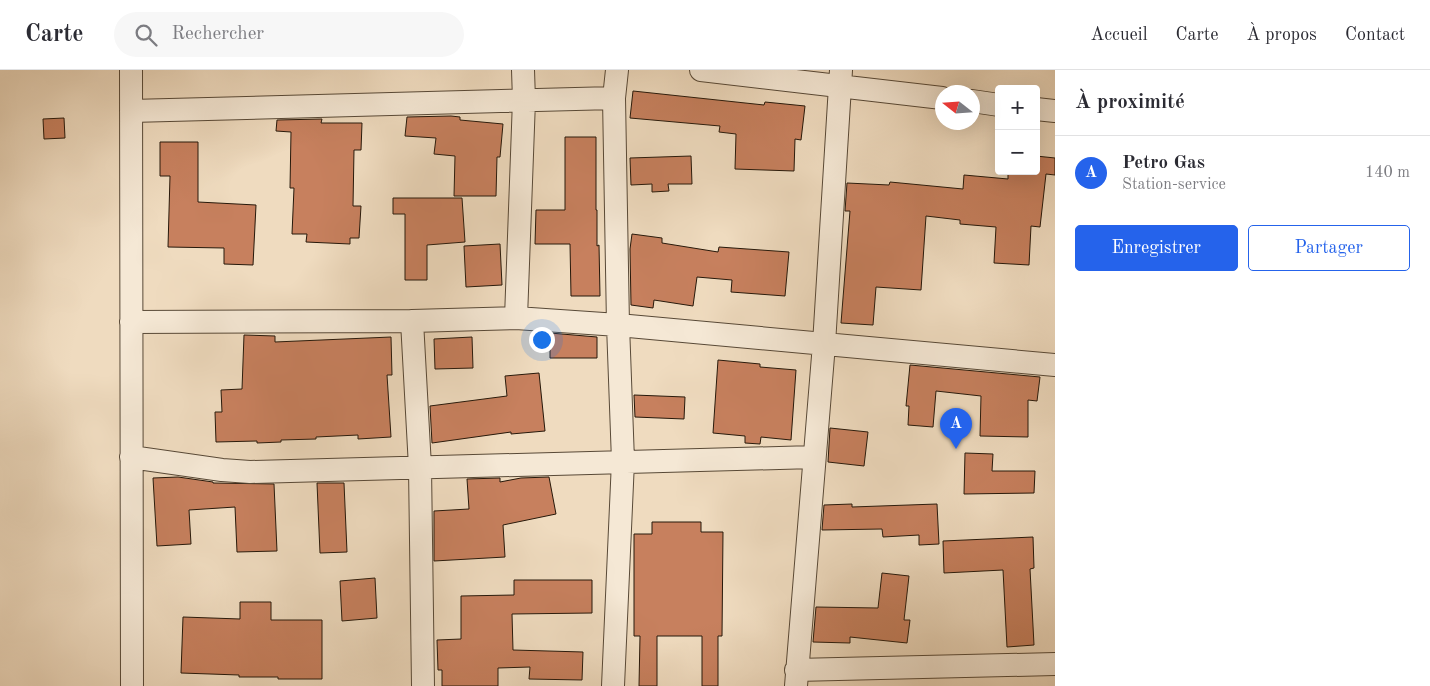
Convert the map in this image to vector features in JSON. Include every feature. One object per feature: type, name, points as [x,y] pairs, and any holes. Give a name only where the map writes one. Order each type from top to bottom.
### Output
[{"type":"street","points":[[131,70],[132,686]]},
{"type":"street","points":[[516,318],[524,100],[523,70]]},
{"type":"street","points":[[613,686],[623,461],[618,325],[614,98],[617,70]]},
{"type":"street","points":[[701,70],[841,78],[935,97]]},
{"type":"street","points":[[841,78],[824,344],[796,678],[1055,664]]},
{"type":"street","points":[[131,110],[614,98]]},
{"type":"street","points":[[980,103],[995,105]]},
{"type":"street","points":[[1040,109],[1055,111]]},
{"type":"street","points":[[131,322],[412,321],[516,318],[618,325],[1055,364]]},
{"type":"street","points":[[412,321],[420,467],[423,686]]},
{"type":"street","points":[[131,457],[222,470],[250,472],[814,456]]},
{"type":"building","points":[[633,91],[764,105],[765,102],[805,106],[801,140],[795,139],[794,171],[735,169],[736,134],[719,132],[720,126],[630,118]]},
{"type":"building","points":[[407,117],[460,117],[460,120],[503,124],[500,157],[497,157],[496,196],[454,196],[455,156],[434,154],[436,138],[405,136]]},
{"type":"building","points":[[64,118],[65,138],[44,139],[43,119]]},
{"type":"building","points":[[322,119],[321,123],[362,123],[361,150],[354,150],[353,206],[361,206],[359,238],[350,238],[350,244],[306,242],[307,234],[292,234],[294,188],[290,188],[291,132],[276,131],[277,120]]},
{"type":"building","points":[[565,137],[596,137],[596,210],[600,296],[571,296],[570,244],[535,244],[536,210],[565,210]]},
{"type":"building","points":[[160,142],[198,142],[198,202],[256,205],[253,265],[224,264],[224,248],[168,247],[170,176],[160,176]]},
{"type":"building","points":[[691,156],[692,184],[668,184],[669,191],[652,192],[652,184],[631,185],[630,158]]},
{"type":"building","points":[[1040,156],[1055,158],[1055,175],[1046,174],[1040,227],[1031,226],[1029,265],[994,263],[996,227],[960,224],[960,220],[926,216],[921,290],[876,287],[873,325],[841,323],[850,211],[845,211],[847,183],[889,185],[890,182],[963,189],[964,175],[1008,179],[1008,175],[1040,175]]},
{"type":"building","points":[[393,198],[462,198],[465,242],[427,245],[427,280],[405,280],[405,214],[393,214]]},
{"type":"building","points":[[632,234],[662,238],[662,243],[718,252],[719,247],[789,252],[785,296],[731,292],[732,280],[697,277],[693,306],[654,300],[653,308],[631,305],[630,249]]},
{"type":"building","points":[[500,244],[502,285],[466,287],[464,246]]},
{"type":"building","points":[[550,333],[597,337],[597,358],[550,358]]},
{"type":"building","points":[[244,335],[275,336],[275,342],[391,337],[392,375],[387,375],[391,437],[358,439],[358,435],[281,440],[281,442],[216,442],[215,412],[222,412],[221,390],[242,389]]},
{"type":"building","points":[[472,337],[473,368],[435,369],[434,339]]},
{"type":"building","points":[[718,360],[760,364],[760,367],[796,370],[791,440],[761,437],[760,444],[745,443],[745,436],[713,433]]},
{"type":"building","points":[[910,365],[1040,377],[1037,401],[1028,400],[1028,437],[980,436],[981,396],[936,391],[933,427],[908,425],[909,406],[906,406]]},
{"type":"building","points":[[539,373],[545,431],[511,434],[511,432],[432,443],[430,406],[507,396],[505,376]]},
{"type":"building","points":[[634,395],[685,397],[684,419],[635,417]]},
{"type":"building","points":[[830,428],[868,432],[864,466],[828,462]]},
{"type":"building","points":[[965,453],[993,454],[992,471],[1035,471],[1034,493],[964,494]]},
{"type":"building","points":[[178,477],[213,483],[274,484],[277,551],[237,552],[235,507],[189,510],[191,544],[157,546],[153,478]]},
{"type":"building","points":[[549,477],[556,514],[503,525],[505,557],[434,561],[434,511],[469,509],[467,479],[500,478],[500,482],[521,478]]},
{"type":"building","points":[[317,483],[344,483],[347,552],[320,553]]},
{"type":"building","points":[[852,504],[852,507],[937,504],[939,544],[919,545],[919,535],[883,537],[882,529],[822,530],[824,505]]},
{"type":"building","points":[[652,522],[701,522],[701,532],[723,532],[722,636],[718,636],[718,686],[702,686],[702,636],[657,636],[657,686],[639,686],[640,636],[634,636],[634,534],[652,534]]},
{"type":"building","points":[[1033,537],[1034,568],[1030,569],[1034,645],[1007,647],[1003,570],[944,573],[943,541]]},
{"type":"building","points":[[882,573],[909,576],[904,620],[910,620],[907,643],[850,637],[850,643],[813,642],[816,607],[878,608]]},
{"type":"building","points":[[375,578],[377,618],[342,621],[340,581]]},
{"type":"building","points":[[514,580],[592,580],[592,613],[512,614],[513,650],[583,652],[582,680],[529,679],[530,667],[498,668],[498,686],[442,686],[442,670],[438,670],[437,640],[461,639],[461,596],[514,595]]},
{"type":"building","points":[[240,602],[271,602],[271,620],[322,620],[322,679],[278,679],[278,677],[239,677],[239,675],[181,673],[183,617],[240,619]]},
{"type":"place","name":"Petro Gas","points":[[956,449]]}]
